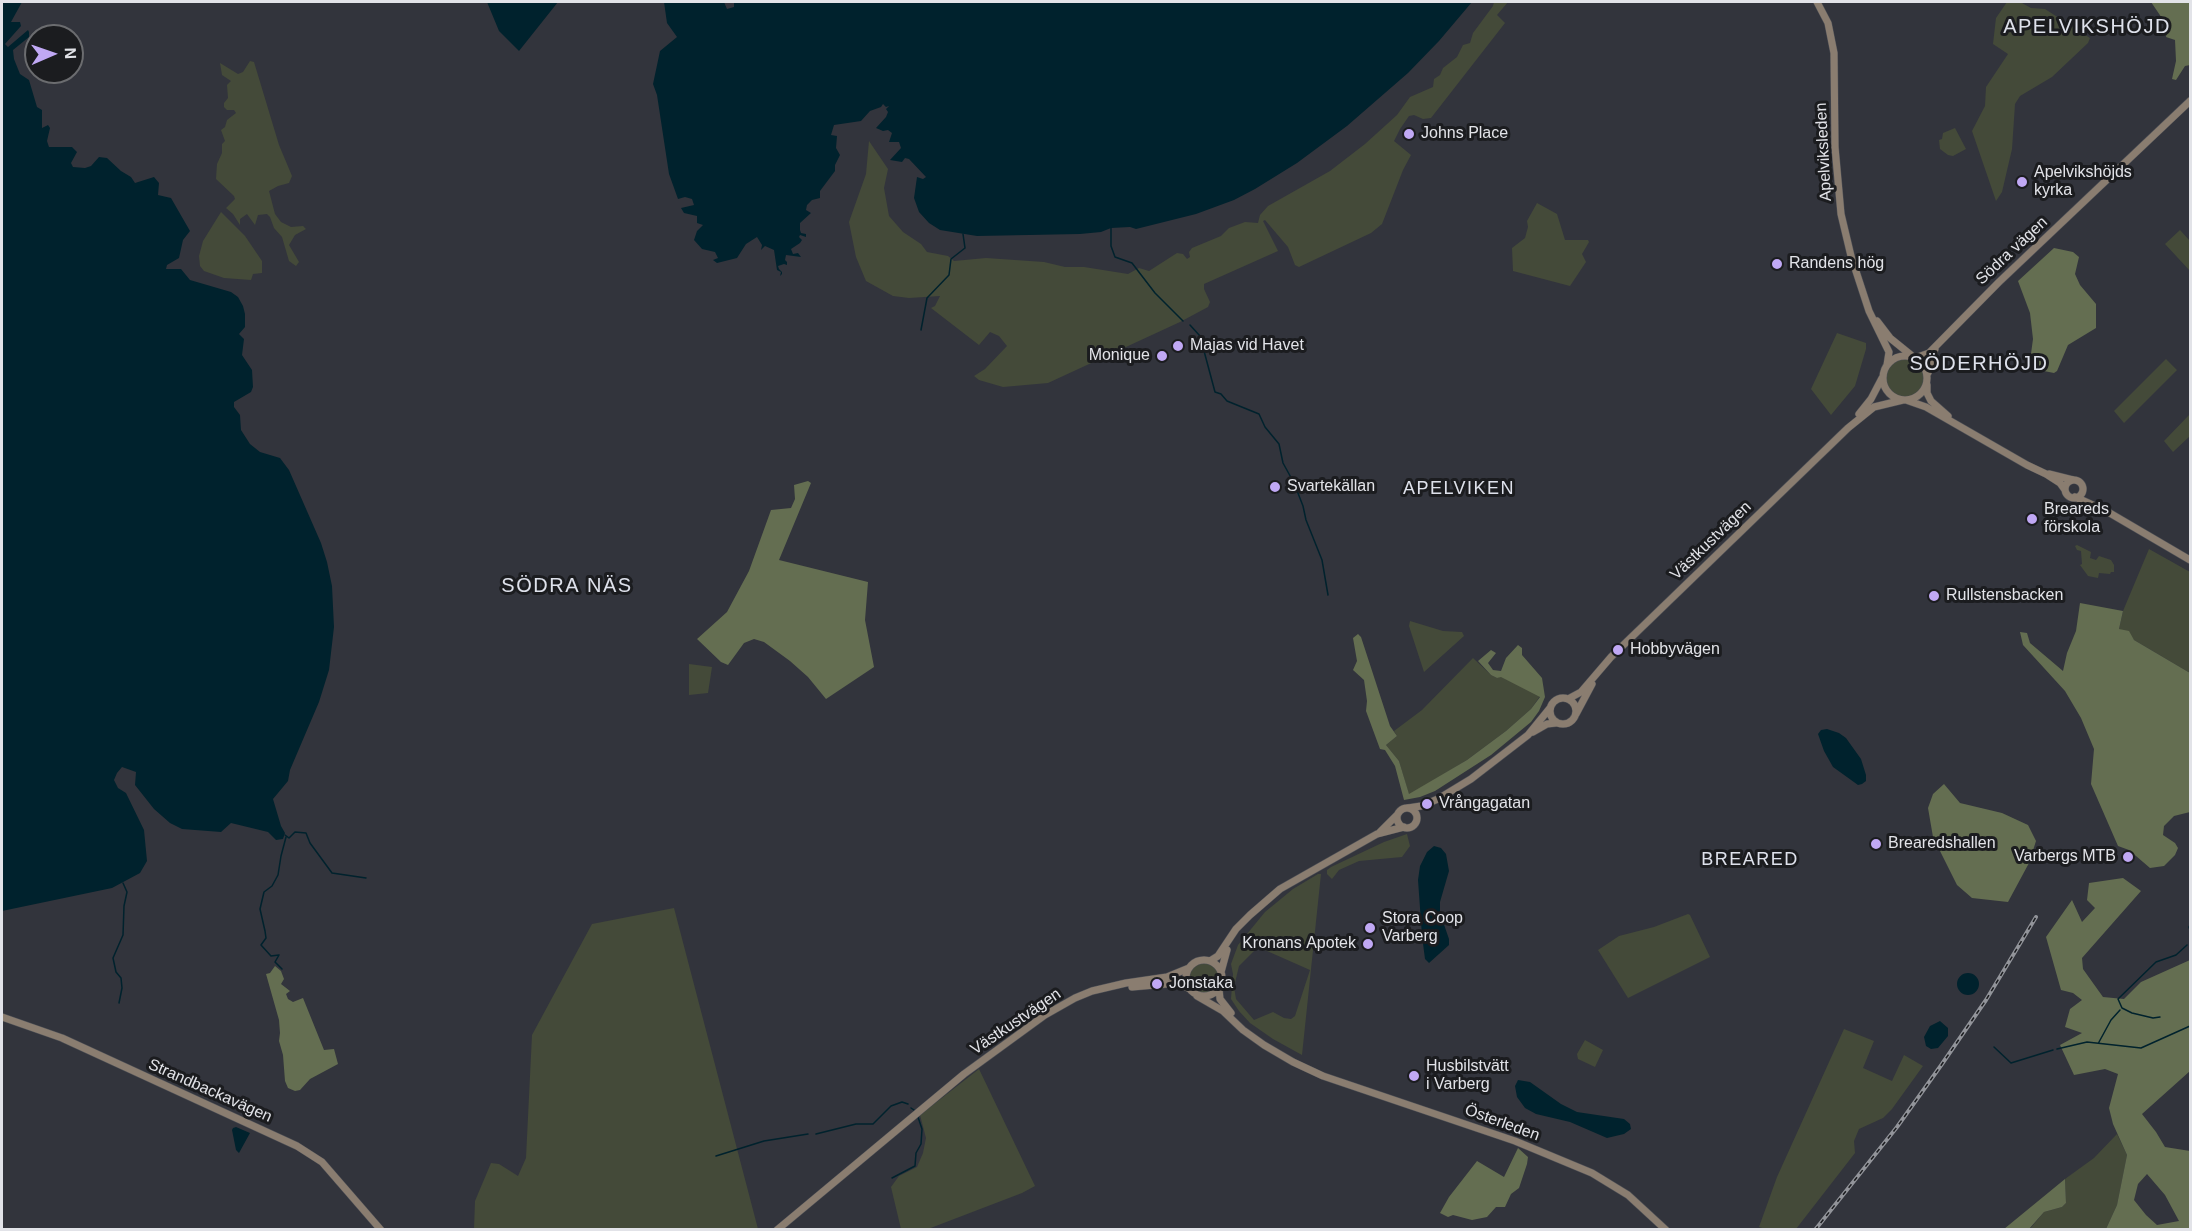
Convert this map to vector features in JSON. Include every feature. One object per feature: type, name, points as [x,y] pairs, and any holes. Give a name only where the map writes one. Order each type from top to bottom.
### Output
[{"type":"street","name":"Apelviksleden","points":[[1817,2],[1828,23],[1834,52],[1835,147],[1841,214],[1851,256],[1871,317],[1889,352],[1887,365]]},
{"type":"street","name":"Södra vägen","points":[[1914,358],[1926,355],[2190,101]]},
{"type":"street","name":"Södra vägen","points":[[2153,136],[2190,107]]},
{"type":"street","name":"Apelviksleden","points":[[1867,302],[1886,333],[1914,358]]},
{"type":"street","name":"Södra vägen","points":[[1927,381],[1932,356],[1943,337]]},
{"type":"street","points":[[1967,430],[1931,401],[1927,393],[1924,366],[1914,358],[1899,357],[1887,365],[1884,384],[1888,392],[1896,398],[1926,407],[2027,465],[2046,474],[2060,483],[2069,496],[2108,512]]},
{"type":"street","name":"Västkustvägen","points":[[1848,428],[1871,399],[1884,374]]},
{"type":"street","points":[[1905,400],[1919,395],[1927,381]]},
{"type":"street","name":"Västkustvägen","points":[[1568,699],[1581,692],[1618,650],[1848,428],[1874,407],[1905,400]]},
{"type":"street","points":[[2046,474],[2078,481],[2088,498],[2190,560]]},
{"type":"street","points":[[2065,490],[2068,482],[2073,480]]},
{"type":"street","points":[[2075,497],[2081,494],[2083,488]]},
{"type":"street","name":"Västkustvägen","points":[[1576,715],[1595,676]]},
{"type":"street","points":[[1377,834],[1410,826],[1438,799],[1471,779],[1528,735],[1545,725],[1568,724],[1576,715],[1575,707],[1568,699],[1556,700],[1528,735]]},
{"type":"street","points":[[1550,708],[1550,716],[1556,723]]},
{"type":"street","points":[[1250,915],[1226,952],[1219,989],[1209,996],[1197,996],[1188,988],[1185,978],[1189,968],[1197,961],[1210,961],[1218,956],[1236,929],[1250,915],[1269,897],[1377,834],[1401,810],[1421,806],[1438,799]]},
{"type":"street","points":[[1408,808],[1415,813],[1416,821]]},
{"type":"street","points":[[1397,816],[1398,822],[1404,827]]},
{"type":"street","points":[[1210,961],[1221,972]]},
{"type":"street","name":"Västkustvägen","points":[[777,1230],[964,1074],[1014,1037],[1076,998],[1113,986],[1167,977],[1189,968]]},
{"type":"street","name":"Västkustvägen","points":[[964,1074],[1064,1009],[1093,995],[1123,988],[1157,984],[1178,983],[1188,988]]},
{"type":"street","name":"Österleden","points":[[1219,989],[1222,1002],[1251,1035]]},
{"type":"street","name":"Österleden","points":[[1197,996],[1223,1011],[1251,1035],[1293,1062],[1340,1083],[1515,1141],[1580,1167],[1628,1195],[1666,1230]]},
{"type":"street","name":"Strandbackavägen","points":[[2,1017],[62,1038],[297,1146],[322,1162],[381,1230]]},
{"type":"green space","points":[[1494,2],[1508,2],[1497,15],[1505,23],[1431,118],[1409,116],[1400,129],[1394,141],[1411,155],[1382,224],[1371,233],[1299,267],[1295,265],[1288,247],[1265,220],[1263,221],[1278,251],[1204,284],[1210,302],[1208,307],[1048,383],[1003,387],[979,380],[974,376],[985,369],[1007,346],[999,336],[990,332],[979,345],[931,308],[935,306],[940,296],[909,298],[893,296],[866,281],[856,257],[849,222],[866,174],[869,141],[888,169],[884,188],[889,216],[903,232],[921,244],[927,252],[948,256],[954,261],[986,258],[1044,262],[1065,267],[1084,267],[1128,274],[1139,268],[1149,271],[1177,253],[1183,254],[1187,259],[1190,257],[1189,252],[1192,248],[1221,236],[1229,228],[1245,222],[1258,223],[1260,215],[1268,206],[1330,171],[1365,144],[1397,115],[1410,97],[1433,87],[1434,79],[1440,75],[1443,68],[1457,57],[1463,45],[1470,43],[1473,33]]},
{"type":"green space","points":[[2007,2],[2020,2],[2031,8],[2045,9],[2090,38],[2088,43],[2052,77],[2020,96],[2015,104],[2012,149],[2002,192],[1996,201],[1972,131],[1985,106],[1986,87],[2008,54],[1993,44],[1996,18]]},
{"type":"green space","points":[[2151,2],[2190,2],[2190,65],[2185,66],[2176,80],[2172,79],[2176,61],[2175,40],[2166,37],[2168,27]]},
{"type":"green space","points":[[250,61],[254,62],[279,145],[292,176],[289,183],[269,191],[275,214],[281,222],[291,227],[303,226],[306,229],[295,235],[289,245],[299,262],[296,266],[289,261],[282,237],[274,228],[270,217],[267,214],[258,215],[255,225],[247,214],[240,219],[240,225],[226,208],[235,199],[234,196],[216,179],[217,164],[222,153],[222,144],[225,141],[221,130],[225,127],[227,120],[236,113],[224,107],[228,98],[227,85],[231,81],[222,75],[220,63],[238,74],[243,72]]},
{"type":"green space","points":[[1955,128],[1966,149],[1953,156],[1940,149],[1939,140],[1942,139],[1943,133]]},
{"type":"green space","points":[[1537,203],[1557,214],[1565,240],[1588,240],[1589,242],[1582,254],[1586,262],[1570,286],[1513,271],[1512,248],[1525,238],[1527,221]]},
{"type":"green space","points":[[221,212],[245,236],[262,261],[262,273],[253,274],[251,280],[224,278],[204,271],[200,266],[199,256],[203,241]]},
{"type":"green space","points":[[2180,230],[2190,241],[2190,271],[2165,244]]},
{"type":"green space","points":[[2054,248],[2073,252],[2079,257],[2075,274],[2080,285],[2096,304],[2096,328],[2068,345],[2054,373],[2031,364],[2033,339],[2030,313],[2018,281]]},
{"type":"green space","points":[[1837,333],[1866,343],[1866,349],[1855,386],[1831,415],[1811,389]]},
{"type":"green space","points":[[1906,358],[1920,364],[1926,378],[1920,392],[1906,398],[1892,392],[1886,378],[1892,364]]},
{"type":"green space","points":[[2166,359],[2177,370],[2124,423],[2114,411]]},
{"type":"green space","points":[[2190,414],[2190,436],[2173,452],[2164,441]]},
{"type":"green space","points":[[808,481],[811,483],[779,560],[868,582],[865,620],[874,667],[826,699],[808,677],[764,642],[754,639],[744,643],[728,665],[721,662],[697,639],[727,612],[749,571],[771,510],[791,508],[795,499],[794,485]]},
{"type":"green space","points":[[2075,546],[2091,552],[2090,558],[2096,560],[2099,556],[2111,560],[2114,572],[2099,573],[2098,578],[2088,576],[2080,565],[2082,564],[2081,551],[2077,550]]},
{"type":"green space","points":[[2149,549],[2190,572],[2190,673],[2119,629],[2123,611]]},
{"type":"green space","points":[[2080,603],[2123,611],[2119,629],[2129,631],[2134,640],[2190,673],[2190,812],[2174,816],[2164,826],[2163,835],[2175,843],[2178,848],[2175,855],[2164,866],[2150,868],[2129,850],[2118,846],[2091,784],[2094,749],[2081,718],[2065,691],[2023,645],[2020,632],[2027,633],[2030,643],[2063,671],[2076,631]]},
{"type":"green space","points":[[1410,621],[1443,631],[1462,632],[1464,636],[1424,672],[1409,626]]},
{"type":"green space","points":[[1358,634],[1361,637],[1390,726],[1397,736],[1386,745],[1399,761],[1409,794],[1467,760],[1506,731],[1531,709],[1540,697],[1501,677],[1491,675],[1478,661],[1491,650],[1496,653],[1488,663],[1493,670],[1501,671],[1506,658],[1518,645],[1522,648],[1522,655],[1542,678],[1545,697],[1531,722],[1491,755],[1435,791],[1404,800],[1395,766],[1385,750],[1380,749],[1366,711],[1364,680],[1353,670],[1357,661],[1353,638]]},
{"type":"green space","points":[[1473,658],[1491,675],[1497,678],[1501,676],[1540,696],[1531,709],[1506,731],[1467,760],[1409,795],[1399,761],[1386,745],[1397,736],[1394,731],[1422,710]]},
{"type":"green space","points":[[689,664],[712,667],[708,693],[689,695]]},
{"type":"green space","points":[[1944,784],[1960,803],[2002,813],[2028,825],[2036,841],[2029,863],[2008,902],[1972,898],[1957,885],[1933,837],[1928,808],[1933,794]]},
{"type":"green space","points":[[1407,834],[1410,846],[1402,857],[1359,861],[1339,870],[1332,879],[1327,874],[1327,870],[1331,867],[1384,842]]},
{"type":"green space","points":[[1321,874],[1302,1055],[1250,1023],[1231,999],[1233,974],[1231,964],[1238,945],[1265,912],[1293,889]],"holes":[[[1258,947],[1310,970],[1295,1016],[1291,1019],[1273,1012],[1254,1020],[1236,999],[1234,987],[1239,966]]]},
{"type":"green space","points":[[2123,878],[2141,891],[2082,958],[2083,969],[2103,997],[2124,999],[2141,982],[2190,960],[2190,1071],[2142,1114],[2165,1147],[2190,1151],[2190,1229],[2106,1229],[2117,1205],[2127,1155],[2113,1124],[2109,1108],[2118,1074],[2105,1069],[2074,1075],[2060,1045],[2082,1033],[2065,1027],[2070,1009],[2082,1000],[2073,993],[2061,990],[2046,937],[2072,900],[2082,922],[2095,908],[2087,900],[2089,883]],"holes":[[[2147,1174],[2165,1195],[2179,1221],[2157,1225],[2134,1200],[2138,1184]]]},
{"type":"green space","points":[[674,908],[758,1229],[474,1229],[475,1201],[491,1163],[499,1164],[518,1176],[526,1158],[532,1035],[592,924]]},
{"type":"green space","points":[[1688,914],[1710,957],[1628,998],[1598,950],[1619,936],[1654,927]]},
{"type":"green space","points":[[1204,963],[1215,968],[1220,979],[1215,990],[1204,995],[1193,990],[1188,979],[1193,968]]},
{"type":"green space","points":[[275,966],[281,971],[284,979],[281,984],[290,991],[286,994],[288,999],[293,1002],[303,998],[324,1050],[334,1049],[338,1064],[310,1079],[300,1090],[295,1091],[288,1088],[285,1081],[283,1055],[279,1041],[279,1020],[266,974],[270,973]]},
{"type":"green space","points":[[1844,1029],[1874,1041],[1863,1068],[1892,1081],[1904,1055],[1923,1066],[1883,1118],[1859,1129],[1854,1141],[1855,1153],[1796,1229],[1759,1227],[1777,1177]]},
{"type":"green space","points":[[1585,1040],[1603,1050],[1595,1067],[1578,1059],[1577,1054]]},
{"type":"green space","points":[[979,1069],[1035,1186],[928,1229],[901,1229],[891,1187],[899,1176],[917,1167],[923,1153],[926,1138],[920,1115]]},
{"type":"green space","points":[[2117,1134],[2127,1155],[2117,1205],[2106,1229],[2029,1230],[2044,1212],[2062,1207],[2066,1203],[2065,1179],[2094,1158]]},
{"type":"green space","points":[[1518,1148],[1528,1157],[1527,1164],[1519,1188],[1511,1194],[1505,1207],[1496,1207],[1487,1217],[1472,1220],[1453,1215],[1448,1217],[1440,1213],[1449,1197],[1477,1161],[1504,1177]]},
{"type":"green space","points":[[2065,1179],[2066,1203],[2062,1207],[2044,1212],[2029,1229],[2004,1229]]},
{"type":"water","points":[[2,2],[22,2],[11,22],[20,22],[21,26],[5,44],[8,47],[24,33],[24,41],[13,50],[14,59],[20,74],[24,77],[24,84],[30,84],[37,107],[42,110],[42,128],[48,125],[50,128],[47,141],[49,147],[72,147],[77,152],[71,163],[73,167],[91,166],[99,157],[107,158],[131,177],[135,183],[154,177],[159,183],[158,195],[171,198],[190,231],[183,240],[179,258],[167,265],[166,269],[181,269],[190,280],[231,292],[238,297],[243,306],[245,327],[239,334],[244,339],[242,355],[252,370],[253,387],[251,392],[234,402],[234,407],[240,415],[241,430],[250,444],[260,452],[280,458],[289,470],[327,562],[332,586],[334,627],[329,670],[319,702],[290,770],[288,781],[273,799],[285,833],[283,839],[276,840],[268,832],[231,823],[221,832],[182,829],[170,823],[154,809],[135,785],[136,772],[122,767],[114,780],[118,788],[126,793],[144,830],[147,861],[140,873],[112,888],[2,911]]},
{"type":"water","points":[[487,2],[558,2],[519,51],[499,31]]},
{"type":"water","points":[[664,2],[724,2],[727,9],[734,7],[734,2],[1472,2],[1408,73],[1347,126],[1297,163],[1234,200],[1196,214],[1136,229],[1111,228],[1101,232],[1080,234],[977,236],[940,230],[929,223],[919,212],[914,198],[917,177],[923,179],[926,177],[909,159],[905,158],[902,162],[890,160],[901,148],[899,142],[889,142],[892,133],[876,128],[888,112],[886,109],[889,106],[886,107],[883,104],[870,111],[861,121],[834,125],[831,135],[837,136],[836,148],[840,155],[835,171],[820,191],[820,198],[812,200],[807,205],[806,210],[811,213],[800,223],[801,233],[806,234],[806,237],[800,235],[802,240],[791,249],[793,254],[798,253],[801,257],[786,255],[787,265],[778,266],[782,272],[780,276],[781,272],[777,270],[774,250],[765,246],[761,250],[762,245],[757,237],[746,244],[737,258],[717,263],[713,260],[718,258],[715,252],[702,249],[694,240],[697,231],[703,225],[697,223],[697,216],[684,213],[681,208],[694,205],[692,199],[685,197],[678,199],[669,174],[657,95],[653,84],[660,51],[677,37],[667,23]]},
{"type":"water","points":[[1827,729],[1846,738],[1861,759],[1866,775],[1866,781],[1862,784],[1858,785],[1833,767],[1818,734],[1821,730]]},
{"type":"water","points":[[1434,846],[1441,848],[1446,854],[1449,871],[1440,902],[1440,913],[1449,945],[1429,963],[1425,959],[1418,880],[1420,866],[1427,852]]},
{"type":"water","points":[[1968,973],[1976,976],[1979,984],[1976,992],[1968,995],[1960,992],[1957,984],[1960,976]]},
{"type":"water","points":[[1940,1021],[1948,1028],[1948,1036],[1938,1048],[1931,1049],[1926,1046],[1924,1037],[1930,1026]]},
{"type":"water","points":[[1518,1080],[1530,1082],[1561,1104],[1577,1112],[1624,1119],[1630,1124],[1631,1129],[1624,1134],[1607,1138],[1570,1122],[1536,1114],[1525,1108],[1517,1097],[1515,1086]]},
{"type":"water","points":[[236,1127],[250,1133],[239,1153],[236,1150],[232,1130]]},
{"type":"waterway","points":[[1111,228],[1111,246],[1115,257],[1132,263],[1155,293],[1183,321]]},
{"type":"waterway","points":[[921,330],[927,298],[949,275],[951,259],[965,248],[963,234]]},
{"type":"waterway","points":[[1190,325],[1200,336],[1215,392],[1221,394],[1227,401],[1259,414],[1265,427],[1279,444],[1283,463],[1294,483],[1322,560],[1328,595]]},
{"type":"waterway","points":[[285,835],[289,838],[295,832],[306,833],[310,843],[332,873],[366,878]]},
{"type":"waterway","points":[[282,969],[275,962],[279,955],[271,956],[261,945],[266,938],[260,909],[264,892],[272,886],[278,875],[286,837]]},
{"type":"waterway","points":[[119,1003],[121,978],[116,972],[113,958],[123,935],[127,892],[123,883]]},
{"type":"waterway","points":[[2190,925],[2190,930]]},
{"type":"waterway","points":[[2160,1017],[2153,1018],[2132,1013],[2122,1008],[2118,999],[2156,962],[2176,955],[2187,945]]},
{"type":"waterway","points":[[2099,1042],[2111,1020],[2120,1010]]},
{"type":"waterway","points":[[2057,1049],[2087,1042],[2141,1048],[2190,1026]]},
{"type":"waterway","points":[[1994,1047],[2011,1063],[2053,1050]]},
{"type":"waterway","points":[[816,1134],[856,1124],[873,1124],[891,1106],[902,1102],[908,1104]]},
{"type":"waterway","points":[[892,1178],[915,1166],[916,1153],[921,1144],[922,1129],[918,1117]]},
{"type":"waterway","points":[[716,1156],[764,1141],[808,1134]]},
{"type":"railway","points":[[1815,1230],[1897,1127],[1942,1064],[1986,1000],[2036,917]]},
{"type":"place","name":"Johns Place","points":[[1409,134]]},
{"type":"place","name":"Apelvikshöjds kyrka","points":[[2022,182]]},
{"type":"place","name":"Randens hög","points":[[1777,264]]},
{"type":"place","name":"Majas vid Havet","points":[[1178,346]]},
{"type":"place","name":"Monique","points":[[1162,356]]},
{"type":"place","name":"Svartekällan","points":[[1275,487]]},
{"type":"place","name":"Breareds förskola","points":[[2032,519]]},
{"type":"place","name":"Rullstensbacken","points":[[1934,596]]},
{"type":"place","name":"Hobbyvägen","points":[[1618,650]]},
{"type":"place","name":"Vrångagatan","points":[[1427,804]]},
{"type":"place","name":"Brearedshallen","points":[[1876,844]]},
{"type":"place","name":"Varbergs MTB","points":[[2128,857]]},
{"type":"place","name":"Stora Coop Varberg","points":[[1370,928]]},
{"type":"place","name":"Kronans Apotek","points":[[1368,944]]},
{"type":"place","name":"Jonstaka","points":[[1157,984]]},
{"type":"place","name":"Husbilstvätt i Varberg","points":[[1414,1076]]},
{"type":"district","name":"APELVIKSHÖJD","points":[[2087,27]]},
{"type":"district","name":"SÖDERHÖJD","points":[[1979,364]]},
{"type":"district","name":"APELVIKEN","points":[[1459,489]]},
{"type":"district","name":"SÖDRA NÄS","points":[[567,586]]},
{"type":"district","name":"BREARED","points":[[1750,860]]}]
